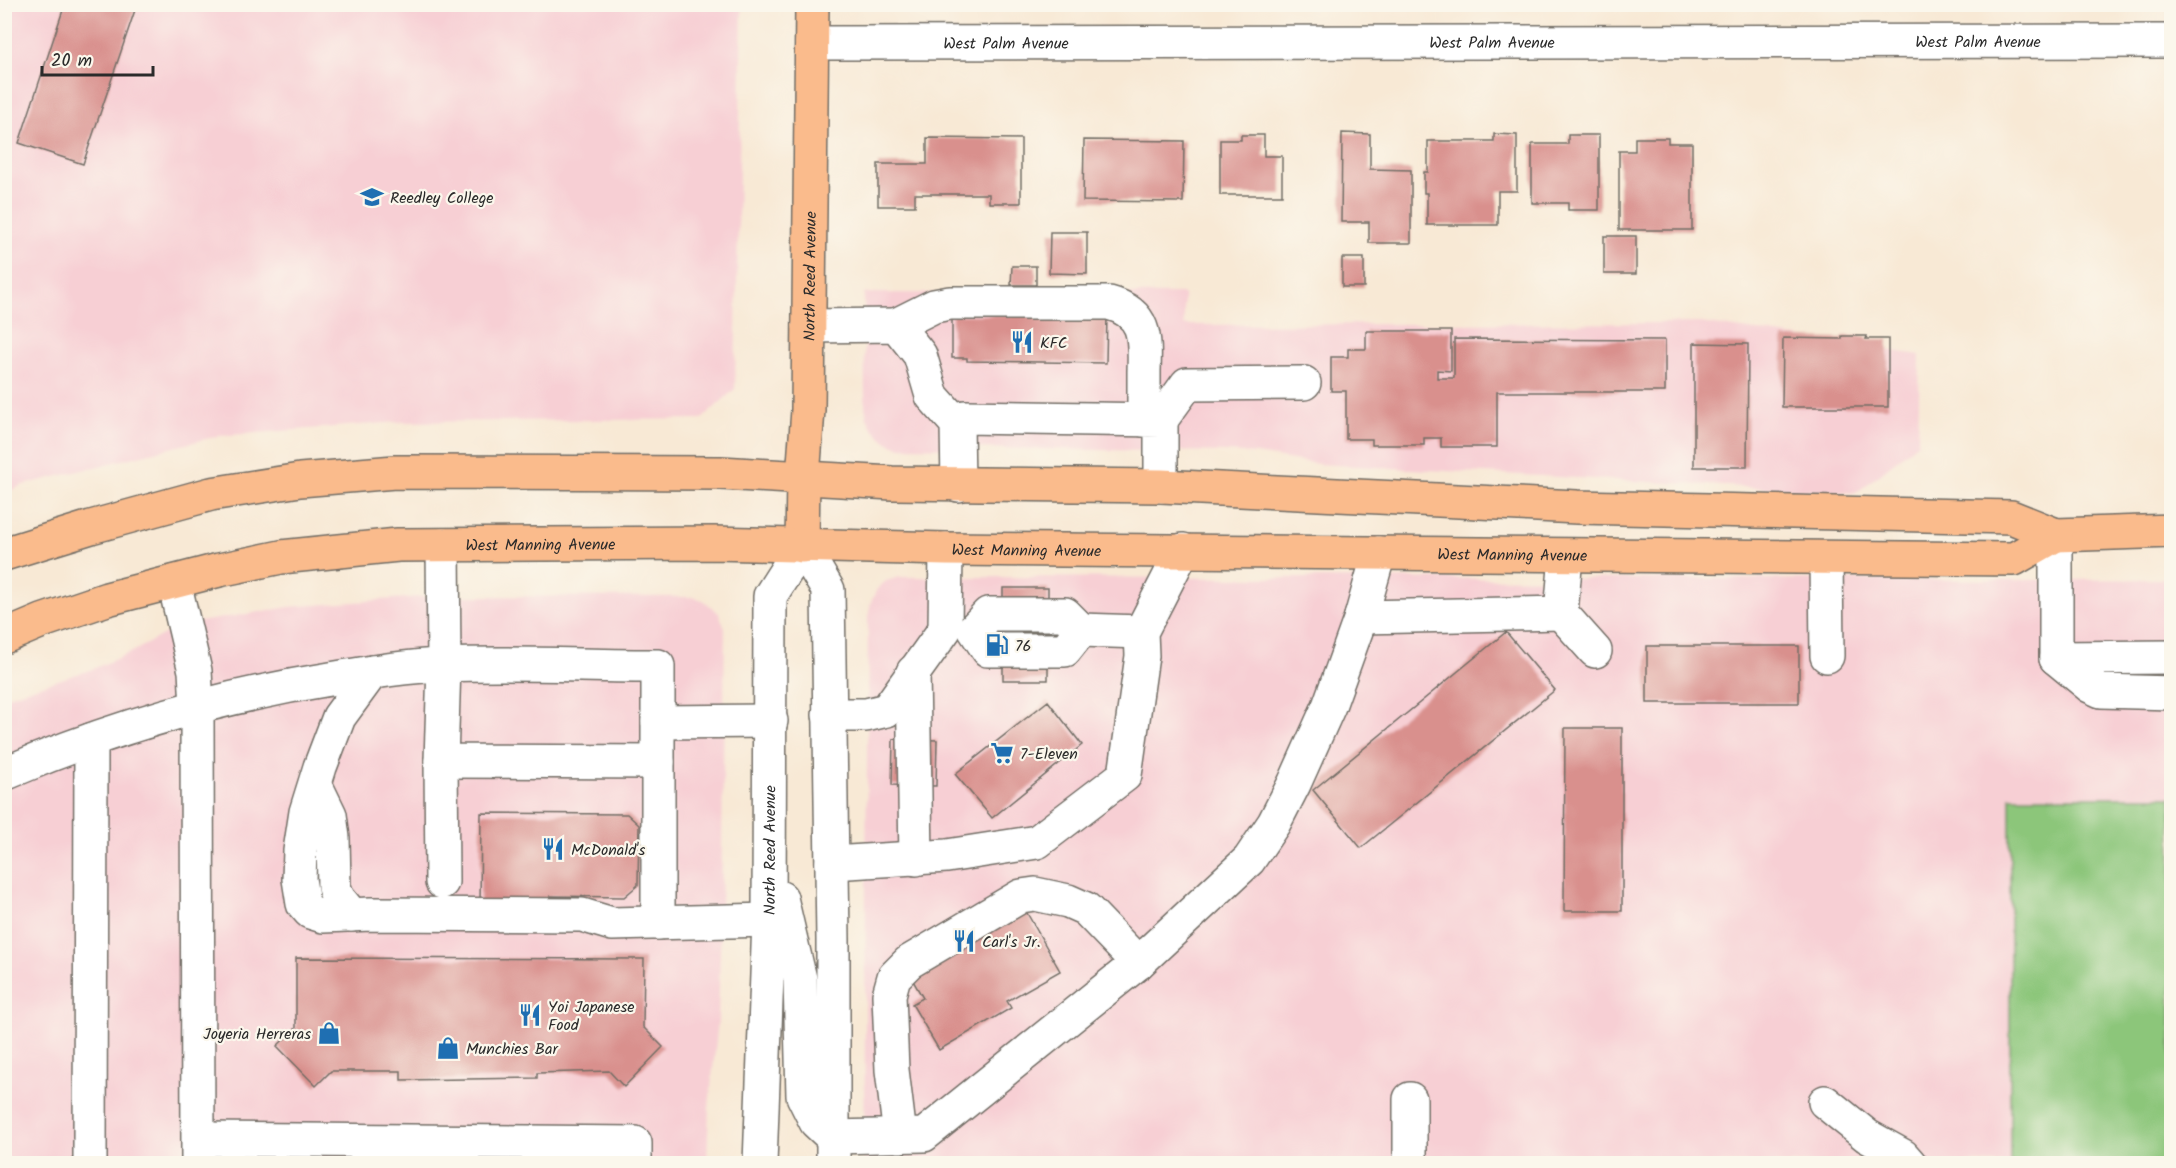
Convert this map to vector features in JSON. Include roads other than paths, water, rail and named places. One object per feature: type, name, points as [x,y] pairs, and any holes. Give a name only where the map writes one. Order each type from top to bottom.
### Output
[{"type":"main road","name":"North Reed Avenue","points":[[802,546],[803,477],[808,410],[812,4]]},
{"type":"main road","name":"West Manning Avenue","points":[[4,554],[91,526],[211,494],[300,480],[396,472],[720,473],[879,483],[1161,486],[1577,507],[2011,517],[2056,535],[2172,531]]},
{"type":"main road","name":"West Manning Avenue","points":[[4,637],[42,621],[107,599],[219,570],[281,558],[399,544],[714,543],[946,549],[2014,559],[2056,535]]},
{"type":"street","name":"West Palm Avenue","points":[[812,43],[2172,41]]},
{"type":"street","points":[[809,326],[896,325],[934,306],[950,303],[1109,303],[1119,306],[1135,318],[1143,334],[1161,486]]},
{"type":"street","points":[[896,325],[920,355],[932,396],[957,424],[958,485]]},
{"type":"street","points":[[957,424],[965,417],[1152,420],[1187,384],[1304,383]]},
{"type":"street","points":[[2055,658],[2056,535]]},
{"type":"street","points":[[442,882],[443,545]]},
{"type":"street","points":[[802,546],[828,590],[833,1150]]},
{"type":"street","name":"North Reed Avenue","points":[[760,1164],[769,920],[770,596],[802,546]]},
{"type":"street","points":[[946,549],[960,629]]},
{"type":"street","points":[[832,863],[947,856],[1037,842],[1125,774],[1142,656],[1141,632],[1183,550]]},
{"type":"street","points":[[833,1150],[900,1136],[924,1135],[1138,963],[1249,860],[1274,823],[1329,706],[1361,617],[1378,553]]},
{"type":"street","points":[[1566,556],[1562,612],[1595,651]]},
{"type":"street","points":[[1826,558],[1827,656]]},
{"type":"street","points":[[174,582],[195,671],[197,706],[198,1151],[635,1143],[635,1164]]},
{"type":"street","points":[[1361,617],[1562,612]]},
{"type":"street","points":[[829,715],[866,715],[886,710],[914,672],[960,629],[988,614],[1065,614],[1081,630],[1141,632]]},
{"type":"street","points":[[2055,658],[2172,657]]},
{"type":"street","points":[[2055,658],[2090,686],[2101,691],[2172,693]]},
{"type":"street","points":[[4,774],[38,759],[197,706],[265,690],[372,672],[444,665],[658,666],[658,923]]},
{"type":"street","points":[[372,672],[339,717],[320,767],[316,786],[330,815],[334,887],[338,898],[352,915],[582,915],[612,924],[769,920]]},
{"type":"street","points":[[914,672],[916,859]]},
{"type":"street","points":[[658,722],[771,721]]},
{"type":"street","points":[[90,1164],[91,741]]},
{"type":"street","points":[[441,761],[658,762]]},
{"type":"street","points":[[769,850],[800,979],[803,1096],[833,1150]]},
{"type":"street","points":[[900,1136],[891,1070],[889,995],[894,977],[909,962],[1021,896],[1035,894],[1068,901],[1086,909],[1138,963]]},
{"type":"street","points":[[1410,1099],[1410,1164]]},
{"type":"street","points":[[1825,1102],[1867,1136],[1903,1156],[1910,1164]]},
{"type":"place","name":"Reedley College","points":[[372,197]]},
{"type":"place","name":"KFC","points":[[1022,342]]},
{"type":"place","name":"76","points":[[997,645]]},
{"type":"place","name":"7-Eleven","points":[[1002,753]]},
{"type":"place","name":"McDonald's","points":[[553,849]]},
{"type":"place","name":"Carl's Jr.","points":[[964,941]]},
{"type":"place","name":"Yoi Japanese Food","points":[[530,1015]]},
{"type":"place","name":"Joyeria Herreras","points":[[329,1033]]},
{"type":"place","name":"Munchies Bar","points":[[448,1048]]}]
